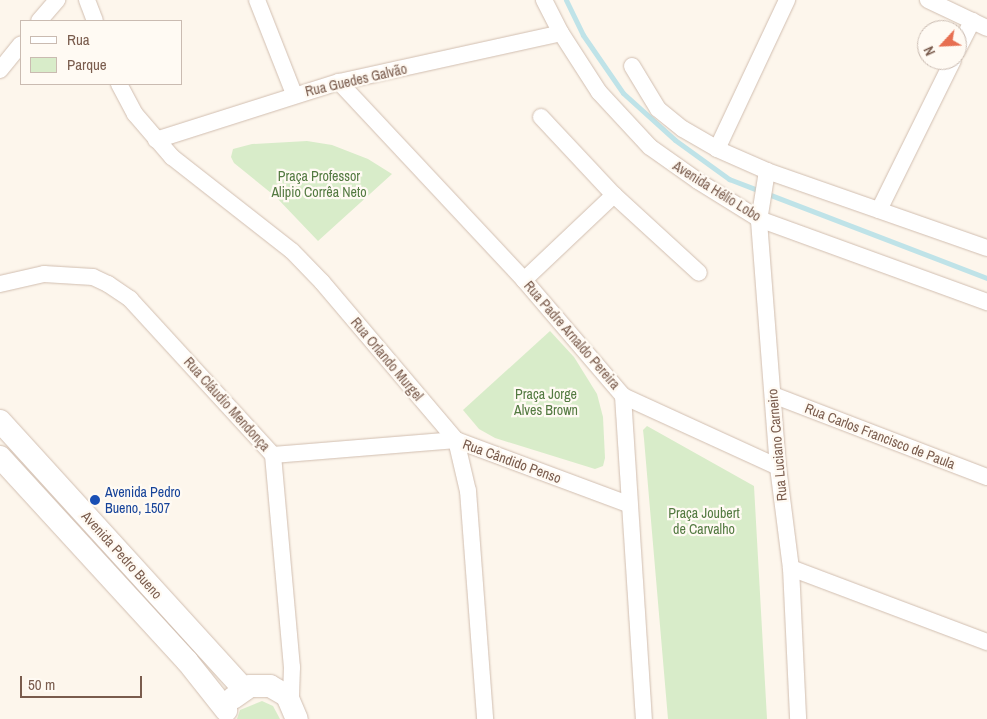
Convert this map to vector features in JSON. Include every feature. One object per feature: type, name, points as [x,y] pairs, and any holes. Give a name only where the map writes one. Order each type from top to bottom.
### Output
[{"type":"main road","name":"Avenida Pedro Bueno","points":[[0,421],[244,689]]},
{"type":"main road","name":"Avenida Pedro Bueno","points":[[4,466],[187,661],[225,714]]},
{"type":"main road","points":[[225,714],[230,701],[244,689],[264,685],[288,703]]},
{"type":"street","points":[[40,20],[57,0]]},
{"type":"street","points":[[87,0],[95,20]]},
{"type":"street","points":[[257,0],[294,94]]},
{"type":"street","name":"Avenida Hélio Lobo","points":[[544,0],[561,34],[599,92],[650,147],[759,219],[987,302]]},
{"type":"street","points":[[717,149],[787,0]]},
{"type":"street","points":[[928,0],[980,24],[967,40]]},
{"type":"street","name":"Rua Guedes Galvão","points":[[156,140],[294,94],[339,82],[561,34]]},
{"type":"street","points":[[0,70],[20,45]]},
{"type":"street","points":[[632,66],[658,109],[683,129],[766,176],[879,210],[987,248]]},
{"type":"street","points":[[879,210],[948,70]]},
{"type":"street","name":"Rua Padre Arnaldo Pereira","points":[[339,82],[524,280],[623,396],[628,504],[644,719]]},
{"type":"street","name":"Rua Orlando Murgel","points":[[120,85],[135,114],[172,157],[292,251],[322,282],[456,440],[468,491],[485,719]]},
{"type":"street","points":[[541,117],[614,195],[699,273]]},
{"type":"street","name":"Rua Luciano Carneiro","points":[[766,176],[760,201],[759,219],[778,467],[791,568],[798,719]]},
{"type":"street","points":[[524,280],[614,195]]},
{"type":"street","name":"Rua Cláudio Mendonça","points":[[0,284],[44,274],[93,277],[108,284],[130,299],[273,455],[292,667],[288,703]]},
{"type":"street","name":"Rua Carlos Francisco de Paula","points":[[773,395],[987,477]]},
{"type":"street","points":[[623,396],[778,467]]},
{"type":"street","name":"Rua Cândido Penso","points":[[273,455],[456,440],[628,504]]},
{"type":"street","points":[[791,568],[987,642]]},
{"type":"green space","name":"Praça Professor Alipio Corrêa Neto","points":[[307,141],[332,145],[368,159],[392,174],[318,241],[276,197],[234,163],[231,157],[233,149],[252,144]]},
{"type":"green space","name":"Praça Jorge Alves Brown","points":[[550,331],[574,357],[597,394],[603,417],[605,458],[603,466],[595,469],[495,438],[479,429],[463,410]]},
{"type":"green space","name":"Praça Joubert de Carvalho","points":[[647,426],[754,486],[767,719],[668,719],[643,430]]},
{"type":"green space","points":[[262,701],[273,706],[280,719],[237,719],[240,710]]},
{"type":"waterway","points":[[566,0],[583,35],[623,93],[675,140],[729,179],[987,278]]},
{"type":"place","name":"Avenida Pedro Bueno, 1507","points":[[95,500]]}]
